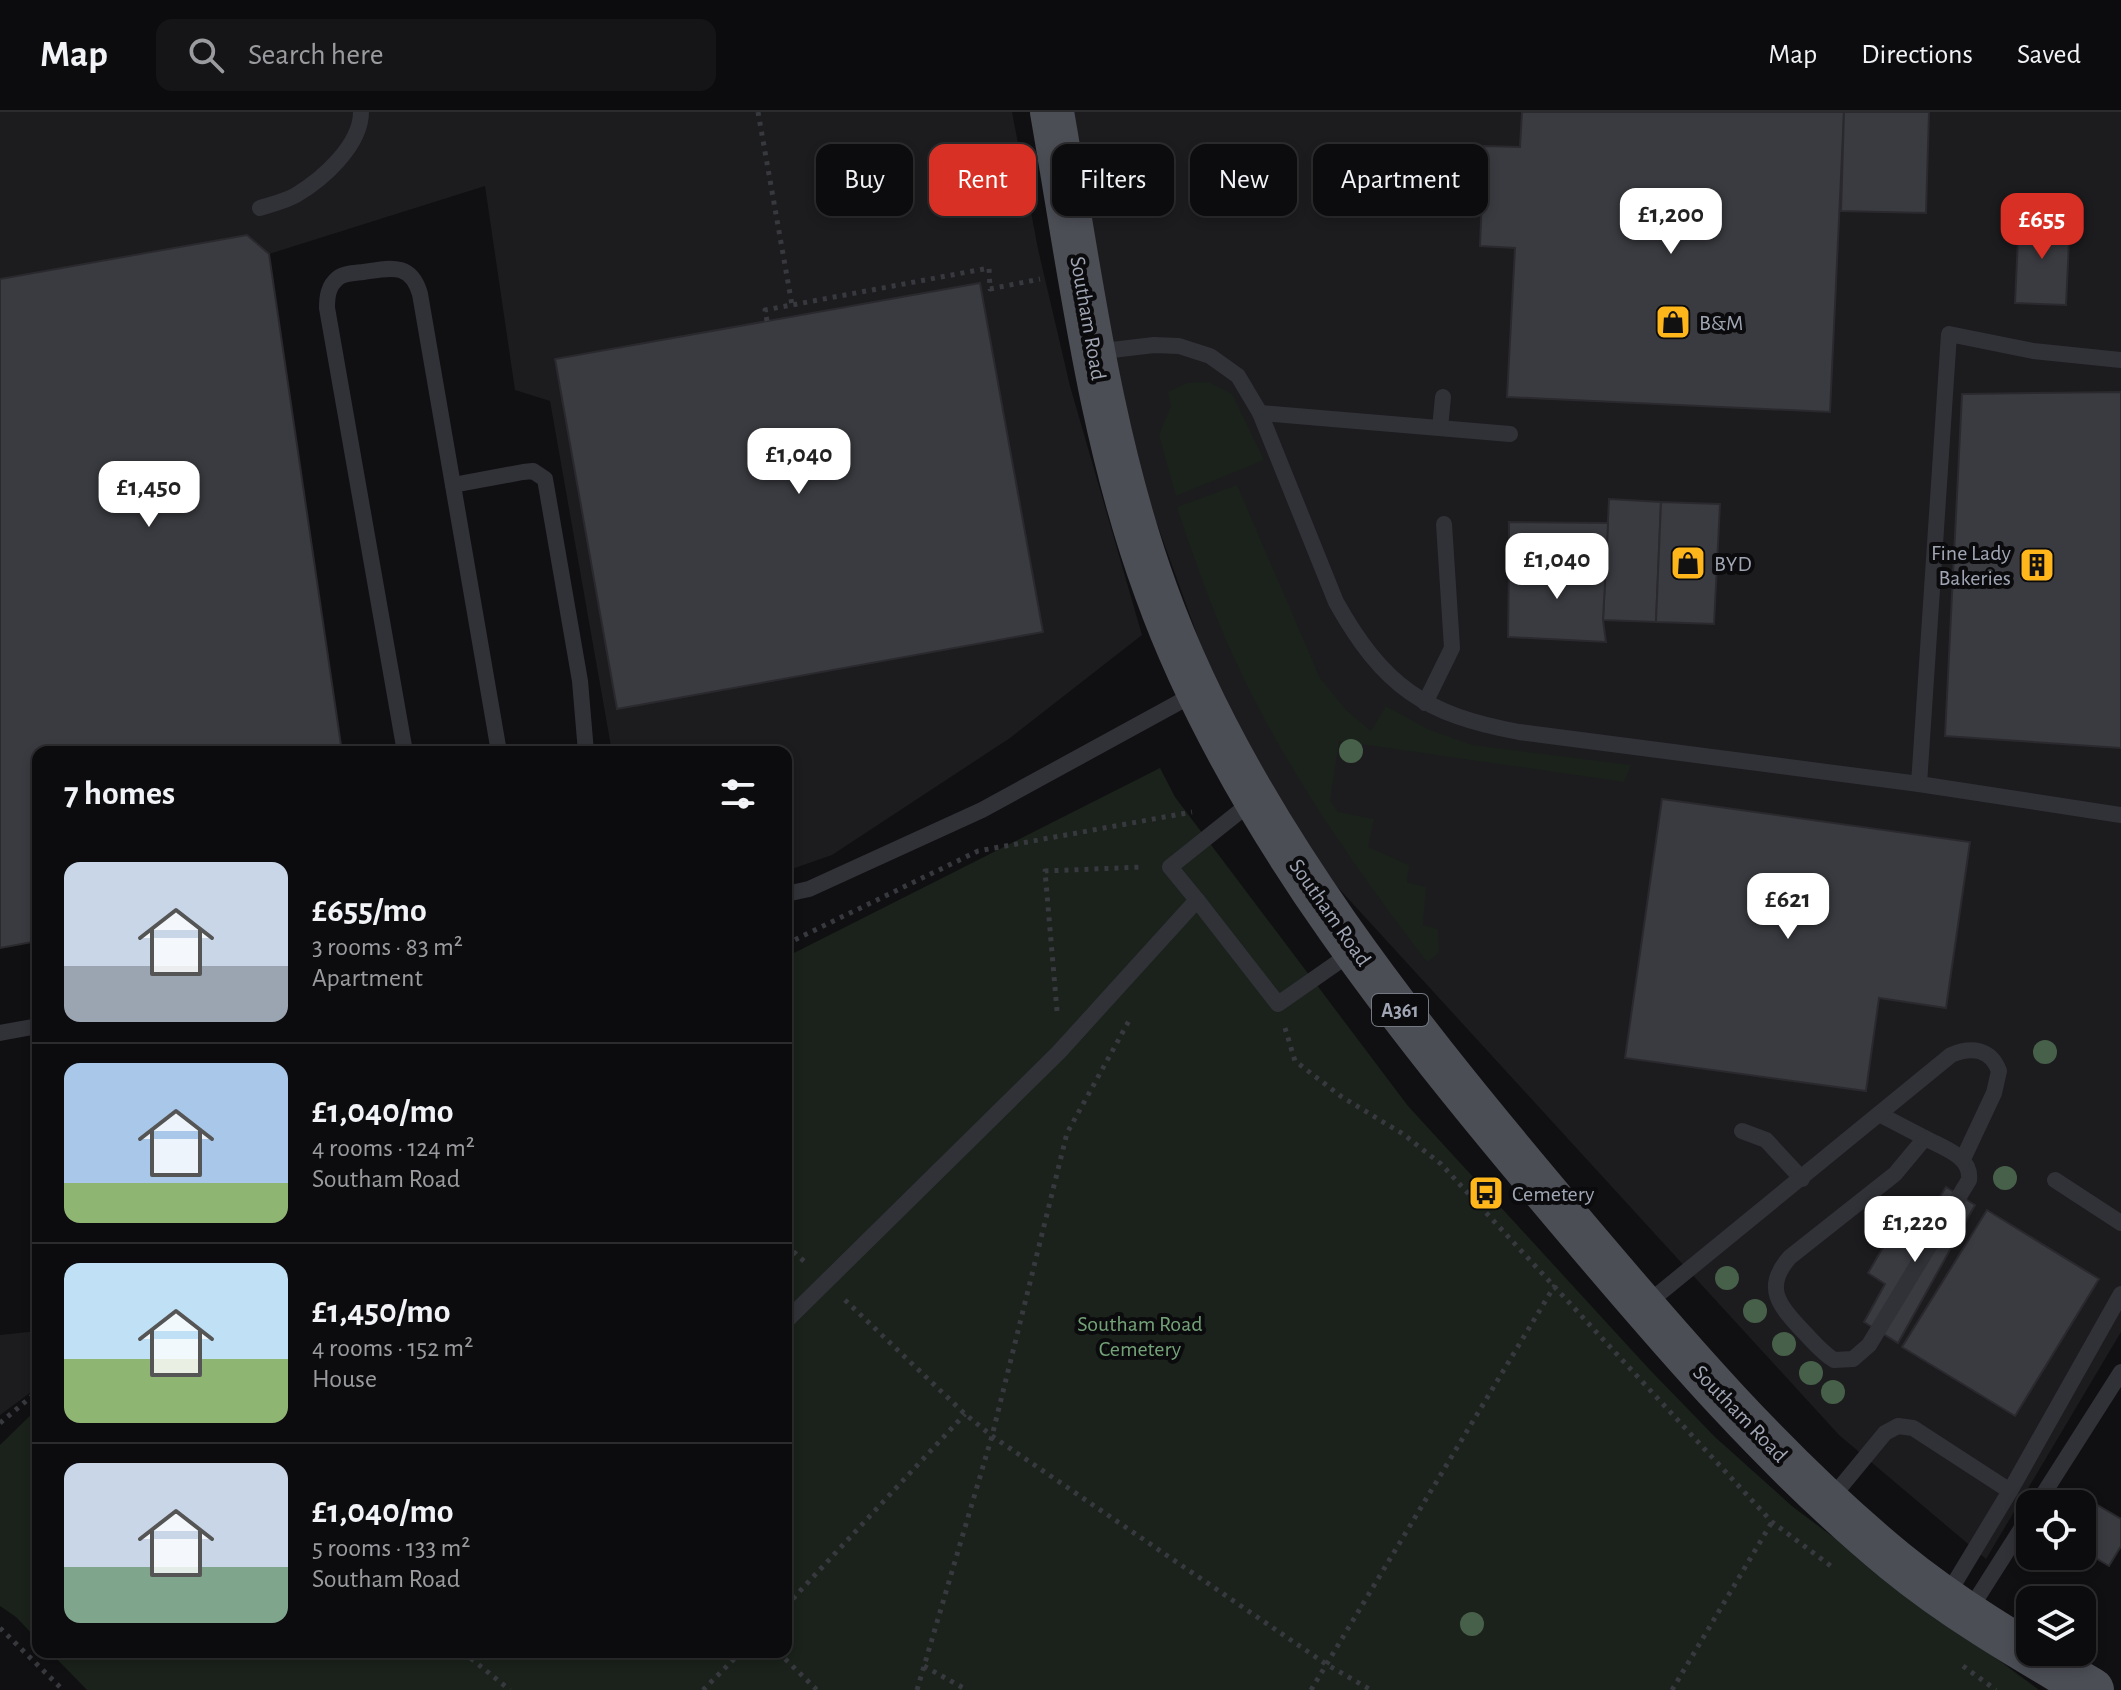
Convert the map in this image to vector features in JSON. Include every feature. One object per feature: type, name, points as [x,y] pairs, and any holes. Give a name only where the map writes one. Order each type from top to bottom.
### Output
[{"type":"main road","name":"Southam Road","points":[[1052,112],[1114,456],[1132,523],[1157,596],[1197,692],[1302,874],[1440,1063],[1643,1307],[1738,1412],[1828,1502],[1895,1562],[1955,1607],[2092,1690]]},
{"type":"lane","points":[[260,208],[294,196],[335,163],[361,127],[361,112]]},
{"type":"lane","points":[[404,746],[327,308],[327,295],[338,278],[389,268],[409,274],[416,281],[498,746]]},
{"type":"lane","points":[[1919,784],[1949,334],[2033,351],[2121,360]]},
{"type":"lane","points":[[1095,352],[1154,345],[1179,346],[1196,350],[1224,364],[1238,376],[1260,413],[1336,602],[1347,622],[1360,643],[1395,683],[1435,709],[1489,727],[1519,732],[1919,784],[2121,815]]},
{"type":"lane","points":[[1440,428],[1443,397]]},
{"type":"lane","points":[[1260,413],[1510,434]]},
{"type":"lane","points":[[453,485],[523,472],[540,473],[545,479],[580,681],[585,746]]},
{"type":"lane","points":[[1425,703],[1452,648],[1444,524]]},
{"type":"lane","points":[[792,893],[809,889],[982,810],[1197,692]]},
{"type":"lane","points":[[1256,798],[1239,815],[1170,867],[1278,1004],[1355,950]]},
{"type":"lane","points":[[792,1315],[1059,1052],[1197,900]]},
{"type":"lane","points":[[0,1033],[32,1027]]},
{"type":"lane","points":[[1643,1307],[1951,1055],[1973,1050],[1990,1055],[1998,1066],[1998,1077],[1994,1093],[1963,1159]]},
{"type":"lane","points":[[1879,1114],[1925,1138],[1963,1159],[1968,1166],[1969,1180],[1869,1345],[1853,1359],[1834,1360],[1779,1303],[1776,1289],[1780,1271],[1790,1257],[1895,1174],[1925,1138]]},
{"type":"lane","points":[[1742,1131],[1766,1140],[1802,1179]]},
{"type":"lane","points":[[2055,1180],[2121,1223]]},
{"type":"lane","points":[[1955,1607],[2010,1491],[2121,1294]]},
{"type":"lane","points":[[2046,1490],[2121,1372]]},
{"type":"lane","points":[[1828,1502],[1885,1433],[1906,1425],[2010,1491]]},
{"type":"lane","points":[[1955,1607],[2016,1532]]},
{"type":"path","points":[[758,112],[792,305]]},
{"type":"path","points":[[767,321],[765,310],[989,268],[990,289],[1050,277]]},
{"type":"path","points":[[792,941],[978,851],[1204,810]]},
{"type":"path","points":[[1059,1052],[1045,871],[1170,867]]},
{"type":"path","points":[[1278,1004],[1295,1061],[1342,1097],[1403,1134],[1441,1164],[1772,1522],[1833,1568]]},
{"type":"path","points":[[917,1690],[992,1436],[1067,1133],[1136,1010]]},
{"type":"path","points":[[792,1251],[992,1436],[1326,1664],[1371,1690]]},
{"type":"path","points":[[1311,1690],[1555,1285]]},
{"type":"path","points":[[0,1423],[32,1396]]},
{"type":"path","points":[[792,1600],[965,1414]]},
{"type":"path","points":[[1672,1690],[1772,1522]]},
{"type":"path","points":[[0,1628],[63,1690]]},
{"type":"path","points":[[470,1658],[510,1690]]},
{"type":"path","points":[[703,1690],[735,1658]]},
{"type":"path","points":[[784,1658],[817,1690]]},
{"type":"path","points":[[1954,1660],[1996,1690]]},
{"type":"path","points":[[924,1666],[967,1690]]},
{"type":"shaded area","points":[[0,112],[1012,112],[1018,144],[929,144],[929,216],[1032,216],[1070,386],[1142,635],[1010,738],[832,855],[792,869],[792,746],[611,746],[550,401],[515,390],[485,186],[269,254],[0,294]]},
{"type":"shaded area","points":[[1053,112],[2121,112],[2121,1332],[2027,1490],[2016,1490],[2016,1509],[1986,1559],[1839,1435],[1256,798],[1095,352],[1071,216],[1174,216],[1174,144],[1059,144]]},
{"type":"shaded area","points":[[32,1332],[32,1391],[0,1415],[0,1335]]},
{"type":"green space","points":[[1208,382],[1232,394],[1264,460],[1176,496],[1159,435],[1171,406],[1168,392],[1187,383]]},
{"type":"green space","points":[[1237,485],[1320,678],[1347,711],[1371,731],[1386,706],[1430,730],[1472,745],[1631,765],[1624,782],[1339,741],[1330,801],[1338,812],[1374,819],[1368,847],[1409,865],[1407,882],[1426,887],[1423,925],[1438,929],[1439,953],[1427,962],[1352,860],[1284,753],[1263,717],[1216,616],[1177,507]]},
{"type":"green space","name":"Southam Road Cemetery","points":[[1160,768],[1175,797],[1408,1106],[1650,1370],[1715,1437],[1793,1507],[2039,1690],[87,1690],[56,1658],[792,1658],[792,954]]},
{"type":"green space","points":[[32,1414],[32,1634],[0,1606],[0,1445]]},
{"type":"building","name":"B&M","points":[[1522,112],[1844,112],[1830,412],[1507,397],[1515,248],[1480,246],[1481,216],[1488,216],[1488,146],[1520,147]]},
{"type":"building","points":[[1844,112],[1929,112],[1926,213],[1841,211]]},
{"type":"building","points":[[2019,217],[2070,220],[2066,305],[2015,303]]},
{"type":"building","points":[[247,235],[269,254],[341,746],[32,746],[32,942],[0,948],[0,279]]},
{"type":"building","points":[[980,283],[1043,632],[617,709],[555,359]]},
{"type":"building","name":"Fine Lady Bakeries","points":[[2121,392],[2121,748],[1945,736],[1962,394]]},
{"type":"building","points":[[1609,499],[1661,502],[1656,622],[1603,620]]},
{"type":"building","name":"BYD","points":[[1661,502],[1720,504],[1714,624],[1656,622]]},
{"type":"building","points":[[1509,522],[1608,523],[1606,563],[1509,563]]},
{"type":"building","points":[[1509,563],[1606,563],[1603,620],[1606,642],[1508,637]]},
{"type":"building","points":[[1662,799],[1970,842],[1946,1008],[1879,998],[1866,1091],[1625,1058]]},
{"type":"building","points":[[1946,1187],[1975,1205],[1898,1343],[1864,1322],[1885,1284],[1868,1273],[1895,1227],[1916,1236]]},
{"type":"building","points":[[1987,1210],[2099,1279],[2015,1416],[1902,1347]]},
{"type":"building","points":[[2096,1504],[2121,1519],[2121,1546],[2109,1566],[2096,1558]]},
{"type":"place","name":"B&M","points":[[1673,322]]},
{"type":"place","name":"BYD","points":[[1688,563]]},
{"type":"place","name":"Fine Lady Bakeries","points":[[2037,565]]},
{"type":"place","name":"Cemetery","points":[[1486,1193]]}]
